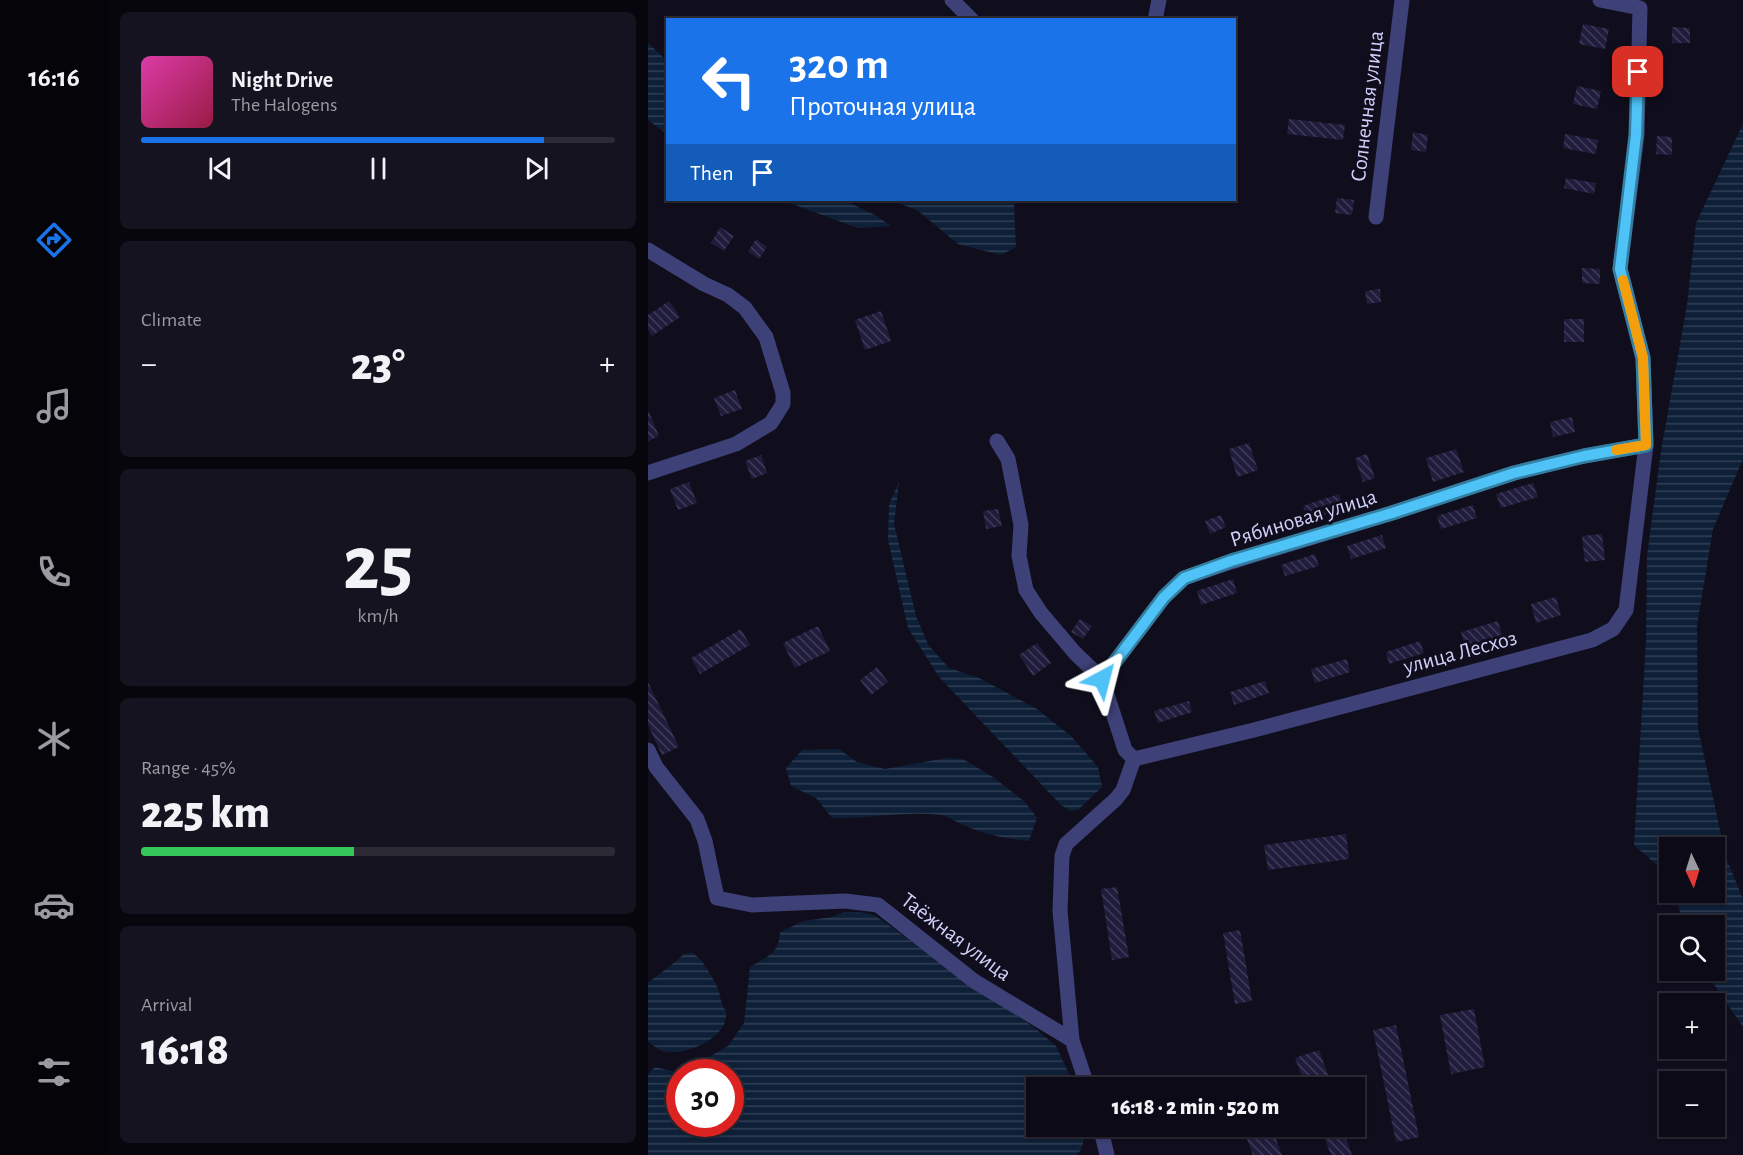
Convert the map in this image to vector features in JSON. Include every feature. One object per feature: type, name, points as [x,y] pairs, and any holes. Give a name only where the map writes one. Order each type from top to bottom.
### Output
[{"type":"street","points":[[951,0],[970,18]]},
{"type":"street","points":[[1155,18],[1159,0]]},
{"type":"street","name":"Солнечная улица","points":[[1376,217],[1402,0]]},
{"type":"street","name":"улица Лесхоз","points":[[1134,759],[1266,727],[1592,640],[1613,629],[1626,610],[1646,445],[1643,358],[1620,269],[1636,135],[1640,8],[1600,0]]},
{"type":"street","points":[[648,250],[704,284],[728,295],[745,308],[766,337],[783,393],[783,404],[771,423],[736,444],[648,473]]},
{"type":"street","points":[[997,441],[1008,459],[1021,525],[1019,556],[1026,590],[1054,629],[1102,679],[1125,750],[1134,759],[1123,790],[1066,844],[1062,856],[1060,910],[1072,1040],[1084,1077]]},
{"type":"street","name":"Рябиновая улица","points":[[1102,679],[1164,597],[1184,578],[1231,561],[1392,513],[1514,473],[1584,456],[1646,445]]},
{"type":"street","name":"Таёжная улица","points":[[648,750],[656,767],[697,819],[705,841],[717,898],[752,905],[845,901],[878,905],[974,981],[1072,1040]]},
{"type":"street","points":[[1103,1137],[1107,1155]]},
{"type":"water","points":[[648,43],[666,60],[666,133],[648,120]]},
{"type":"water","points":[[1743,124],[1743,459],[1713,529],[1697,626],[1698,728],[1721,837],[1659,837],[1659,867],[1634,845],[1646,641],[1647,556],[1661,451],[1687,305],[1696,223]]},
{"type":"water","points":[[784,201],[846,201],[875,215],[891,226],[858,228]]},
{"type":"water","points":[[893,201],[1026,201],[1014,204],[1016,247],[1001,255],[958,244],[917,210]]},
{"type":"water","points":[[899,482],[894,524],[916,616],[929,646],[949,668],[979,678],[1037,709],[1071,736],[1098,767],[1102,787],[1079,809],[1071,811],[1061,805],[939,677],[908,628],[888,540],[889,504]]},
{"type":"water","points":[[839,749],[857,762],[885,769],[946,758],[963,759],[993,777],[1025,802],[1037,818],[1029,841],[989,834],[940,815],[832,818],[816,798],[791,786],[786,768],[802,750]]},
{"type":"water","points":[[1725,853],[1743,899],[1743,1027],[1725,1000],[1725,993],[1720,993],[1712,981],[1725,981],[1725,915],[1681,915],[1677,903],[1725,903]]},
{"type":"water","points":[[844,912],[874,915],[1036,1029],[1056,1046],[1070,1077],[1026,1077],[1026,1137],[1084,1137],[1077,1155],[648,1155],[648,1074],[655,1067],[666,1070],[666,1137],[744,1137],[744,1059],[704,1059],[728,1046],[744,1023],[750,967],[775,950],[780,932],[804,921],[832,917]]},
{"type":"water","points":[[692,953],[704,964],[715,982],[726,1011],[725,1021],[713,1038],[692,1049],[680,1052],[660,1050],[648,1042],[648,983],[684,954]]},
{"type":"building","points":[[1583,24],[1609,29],[1605,49],[1579,44]]},
{"type":"building","points":[[1672,27],[1690,28],[1690,43],[1672,43]]},
{"type":"building","points":[[1577,86],[1601,91],[1597,109],[1573,104]]},
{"type":"building","points":[[1289,119],[1345,125],[1343,140],[1287,134]]},
{"type":"building","points":[[1413,132],[1428,135],[1426,152],[1411,150]]},
{"type":"building","points":[[1565,134],[1598,140],[1596,154],[1563,148]]},
{"type":"building","points":[[1657,136],[1672,137],[1672,155],[1656,154]]},
{"type":"building","points":[[1566,178],[1596,183],[1594,194],[1564,188]]},
{"type":"building","points":[[1337,198],[1354,200],[1352,215],[1335,213]]},
{"type":"building","points":[[720,227],[734,236],[724,251],[711,243]]},
{"type":"building","points":[[756,239],[767,247],[759,259],[748,252]]},
{"type":"building","points":[[1582,268],[1600,269],[1600,284],[1582,283]]},
{"type":"building","points":[[1380,289],[1381,302],[1367,304],[1365,291]]},
{"type":"building","points":[[669,301],[680,317],[652,336],[648,330],[648,315]]},
{"type":"building","points":[[881,311],[891,341],[865,350],[855,320]]},
{"type":"building","points":[[1564,319],[1584,319],[1584,342],[1564,342]]},
{"type":"building","points":[[735,390],[742,409],[721,416],[714,398]]},
{"type":"building","points":[[648,410],[659,436],[648,441]]},
{"type":"building","points":[[1572,417],[1575,432],[1553,437],[1550,422]]},
{"type":"building","points":[[1249,443],[1258,470],[1237,477],[1229,449]]},
{"type":"building","points":[[1456,449],[1464,472],[1433,482],[1426,458]]},
{"type":"building","points":[[1367,454],[1375,478],[1363,482],[1355,458]]},
{"type":"building","points":[[761,455],[767,473],[752,479],[745,461]]},
{"type":"building","points":[[689,482],[697,503],[678,510],[670,489]]},
{"type":"building","points":[[1533,483],[1538,497],[1501,508],[1496,494]]},
{"type":"building","points":[[1339,494],[1344,509],[1307,520],[1303,506]]},
{"type":"building","points":[[1473,505],[1477,518],[1441,529],[1437,516]]},
{"type":"building","points":[[998,509],[1002,526],[986,529],[983,511]]},
{"type":"building","points":[[1221,515],[1226,527],[1210,534],[1205,521]]},
{"type":"building","points":[[1602,534],[1605,560],[1585,562],[1582,536]]},
{"type":"building","points":[[1382,535],[1386,548],[1351,559],[1347,546]]},
{"type":"building","points":[[1315,554],[1319,566],[1285,576],[1281,565]]},
{"type":"building","points":[[1233,579],[1237,593],[1201,605],[1197,591]]},
{"type":"building","points":[[1556,597],[1561,615],[1536,623],[1531,604]]},
{"type":"building","points":[[1080,619],[1092,626],[1083,639],[1071,632]]},
{"type":"building","points":[[1498,621],[1502,635],[1465,646],[1461,632]]},
{"type":"building","points":[[818,626],[830,651],[795,668],[783,643]]},
{"type":"building","points":[[741,629],[750,645],[700,674],[691,658]]},
{"type":"building","points":[[1420,641],[1424,653],[1389,664],[1386,652]]},
{"type":"building","points":[[1037,643],[1051,663],[1033,676],[1019,655]]},
{"type":"building","points":[[1347,659],[1350,672],[1315,683],[1311,669]]},
{"type":"building","points":[[877,667],[888,682],[871,695],[860,680]]},
{"type":"building","points":[[1265,681],[1269,693],[1234,705],[1230,692]]},
{"type":"building","points":[[648,682],[679,747],[662,755],[648,725]]},
{"type":"building","points":[[1189,701],[1192,712],[1158,723],[1154,711]]},
{"type":"building","points":[[1346,834],[1349,859],[1268,870],[1264,845]]},
{"type":"building","points":[[1117,887],[1129,957],[1112,960],[1101,889]]},
{"type":"building","points":[[1240,930],[1252,1001],[1235,1004],[1223,933]]},
{"type":"building","points":[[1474,1009],[1485,1067],[1451,1074],[1440,1015]]},
{"type":"building","points":[[1396,1025],[1419,1137],[1396,1142],[1373,1030]]},
{"type":"building","points":[[1319,1050],[1329,1077],[1302,1077],[1295,1058]]},
{"type":"building","points":[[1246,1137],[1275,1137],[1282,1155],[1253,1155]]},
{"type":"building","points":[[1324,1137],[1345,1137],[1352,1155],[1331,1155]]},
{"type":"slow traffic","points":[[1616,450],[1646,445],[1643,358],[1623,280]]},
{"type":"route","points":[[1102,679],[1164,597],[1184,578],[1231,561],[1392,513],[1514,473],[1584,456],[1646,445],[1643,358],[1620,269],[1636,135],[1638,72]]}]
